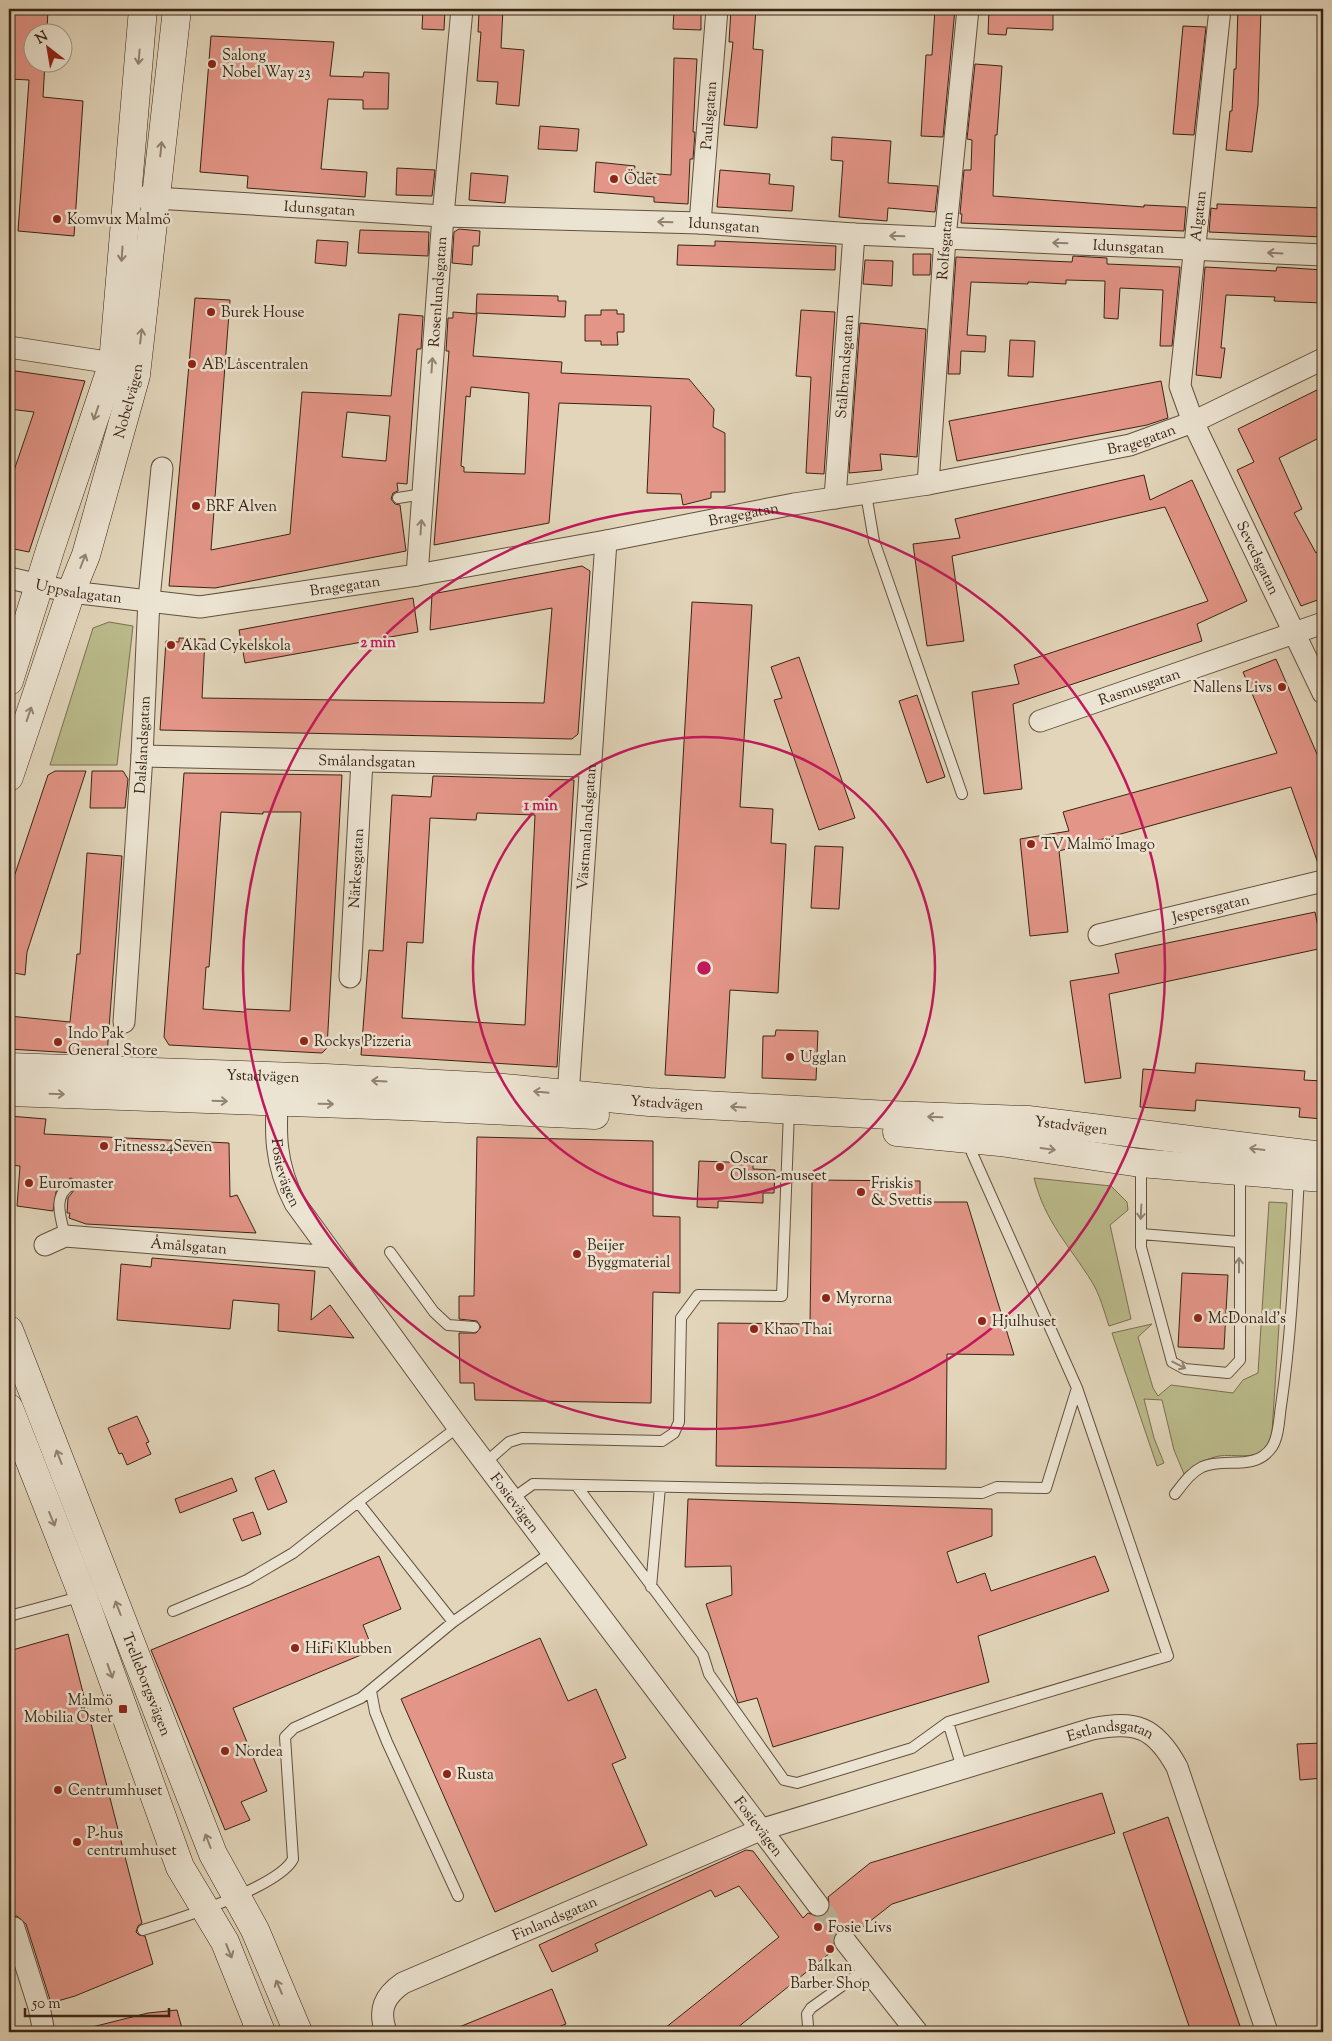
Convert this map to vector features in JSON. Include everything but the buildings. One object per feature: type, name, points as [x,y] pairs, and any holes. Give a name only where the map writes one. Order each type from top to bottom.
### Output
[{"type":"main road","name":"Nobelvägen","points":[[9,681],[113,363],[143,9]]},
{"type":"main road","name":"Nobelvägen","points":[[9,777],[71,592],[86,555],[136,375],[177,9]]},
{"type":"main road","name":"Ystadvägen","points":[[9,1067],[278,1090],[402,1106],[568,1104],[789,1118],[1028,1120],[1311,1166]]},
{"type":"main road","name":"Ystadvägen","points":[[9,1092],[278,1090]]},
{"type":"main road","name":"Ystadvägen","points":[[789,1118],[1140,1163],[1240,1172],[1311,1166]]},
{"type":"main road","name":"Trelleborgsvägen","points":[[9,1330],[213,1854],[255,1930],[298,2032]]},
{"type":"main road","name":"Trelleborgsvägen","points":[[9,1408],[83,1596],[180,1867],[225,1942],[261,2032]]},
{"type":"street","name":"Rosenlundsgatan","points":[[417,575],[443,216],[462,9]]},
{"type":"street","name":"Paulsgatan","points":[[700,223],[717,9]]},
{"type":"street","name":"Rolfsgatan","points":[[928,484],[945,238],[968,9]]},
{"type":"street","name":"Algatan","points":[[1193,422],[1180,386],[1220,9]]},
{"type":"street","name":"Idunsgatan","points":[[126,196],[443,216],[700,223],[854,234],[1323,255]]},
{"type":"street","name":"Stålbrandsgatan","points":[[836,498],[854,234]]},
{"type":"street","points":[[9,347],[113,363]]},
{"type":"street","name":"Bragegatan","points":[[149,600],[200,607],[417,575],[606,541],[794,504],[928,484],[1130,445],[1193,422],[1323,359]]},
{"type":"street","name":"Sevedsgatan","points":[[1193,422],[1323,694]]},
{"type":"street","name":"Dalslandsgatan","points":[[124,1022],[142,756],[149,600],[162,468]]},
{"type":"street","name":"Västmanlandsgatan","points":[[568,1104],[606,541]]},
{"type":"street","name":"Uppsalagatan","points":[[9,578],[71,592],[149,600]]},
{"type":"street","name":"Rasmusgatan","points":[[1040,721],[1323,623]]},
{"type":"street","name":"Smålandsgatan","points":[[142,756],[591,766]]},
{"type":"street","name":"Närkesgatan","points":[[350,976],[362,761]]},
{"type":"street","name":"Jespersgatan","points":[[1099,935],[1323,881]]},
{"type":"street","name":"Fosievägen","points":[[278,1090],[276,1122],[278,1157],[284,1183],[295,1203],[458,1427],[818,1905]]},
{"type":"street","name":"Åmålsgatan","points":[[45,1245],[65,1236],[333,1257]]},
{"type":"street","name":"Estlandsgatan","points":[[760,1830],[1092,1728],[1116,1724],[1146,1731],[1158,1739],[1177,1767],[1267,2032]]},
{"type":"street","name":"Finlandsgatan","points":[[386,2032],[382,2014],[383,2002],[392,1991],[403,1983],[760,1830]]},
{"type":"street","points":[[9,1930],[14,1928],[39,2006],[44,2032]]},
{"type":"street","points":[[846,1941],[917,2032]]},
{"type":"lane","points":[[398,498],[423,494]]},
{"type":"lane","points":[[866,494],[874,541],[962,794]]},
{"type":"lane","points":[[485,1463],[509,1442],[522,1438],[662,1441],[674,1433],[679,1422],[681,1318],[698,1295],[782,1296],[789,1118]]},
{"type":"lane","points":[[576,1485],[703,1655],[709,1674],[784,1780],[797,1783],[912,1748],[948,1722],[1168,1656],[1077,1388],[972,1153],[971,1140]]},
{"type":"lane","points":[[1140,1163],[1141,1247],[1172,1362],[1184,1369],[1228,1373],[1240,1360],[1238,1242],[1240,1172]]},
{"type":"lane","points":[[1175,1494],[1192,1474],[1202,1467],[1252,1461],[1259,1459],[1272,1447],[1284,1382],[1311,1166]]},
{"type":"lane","points":[[65,1236],[59,1207],[60,1195],[64,1189],[71,1185]]},
{"type":"lane","points":[[1141,1234],[1238,1242]]},
{"type":"lane","points":[[390,1252],[434,1312],[448,1325],[474,1327]]},
{"type":"lane","points":[[512,1499],[533,1484],[982,1493],[997,1487],[1046,1488],[1077,1388]]},
{"type":"lane","points":[[172,1611],[255,1575],[293,1553],[458,1427]]},
{"type":"lane","points":[[651,1587],[660,1487]]},
{"type":"lane","points":[[358,1502],[453,1622]]},
{"type":"lane","points":[[143,1930],[205,1909],[284,1871],[293,1859],[285,1737],[294,1728],[361,1698],[405,1659],[453,1622],[552,1552]]},
{"type":"lane","points":[[9,1616],[83,1596]]},
{"type":"lane","points":[[371,1691],[375,1712],[387,1742],[458,1896]]},
{"type":"lane","points":[[948,1722],[962,1768]]},
{"type":"lane","points":[[808,2026],[808,2014],[811,2008],[867,1968]]},
{"type":"green space","points":[[109,622],[133,626],[117,765],[50,765],[93,628]]},
{"type":"green space","points":[[1034,1178],[1111,1186],[1127,1202],[1128,1210],[1110,1225],[1131,1319],[1109,1326],[1095,1287],[1058,1233],[1044,1208]]},
{"type":"green space","points":[[1269,1202],[1287,1203],[1272,1432],[1269,1444],[1262,1452],[1256,1454],[1215,1457],[1184,1474],[1174,1450],[1162,1400],[1144,1399],[1154,1438],[1164,1463],[1157,1466],[1112,1333],[1152,1324],[1138,1337],[1153,1388],[1158,1396],[1171,1385],[1233,1393],[1243,1380],[1258,1373]]},
{"type":"tunnel","points":[[818,1905],[845,1941]]},
{"type":"place","name":"Salong Nobel Way 23","points":[[212,64]]},
{"type":"place","name":"Ödet","points":[[614,179]]},
{"type":"place","name":"Komvux Malmö","points":[[57,219]]},
{"type":"place","name":"Burek House","points":[[211,312]]},
{"type":"place","name":"AB Låscentralen","points":[[192,364]]},
{"type":"place","name":"BRF Alven","points":[[196,506]]},
{"type":"place","name":"Akad Cykelskola","points":[[171,645]]},
{"type":"place","name":"Nallens Livs","points":[[1282,687]]},
{"type":"place","name":"TV Malmö Imago","points":[[1031,844]]},
{"type":"place","name":"Rockys Pizzeria","points":[[304,1041]]},
{"type":"place","name":"Indo Pak General Store","points":[[58,1042]]},
{"type":"place","name":"Ugglan","points":[[790,1057]]},
{"type":"place","name":"Fitness24Seven","points":[[104,1146]]},
{"type":"place","name":"Oscar Olsson-museet","points":[[720,1167]]},
{"type":"place","name":"Euromaster","points":[[29,1183]]},
{"type":"place","name":"Friskis & Svettis","points":[[861,1192]]},
{"type":"place","name":"Beijer Byggmaterial","points":[[577,1254]]},
{"type":"place","name":"Myrorna","points":[[826,1298]]},
{"type":"place","name":"McDonald's","points":[[1198,1318]]},
{"type":"place","name":"Hjulhuset","points":[[982,1321]]},
{"type":"place","name":"Khao Thai","points":[[754,1329]]},
{"type":"place","name":"HiFi Klubben","points":[[295,1648]]},
{"type":"place","name":"Malmö Mobilia Öster","points":[[123,1709]]},
{"type":"place","name":"Nordea","points":[[225,1751]]},
{"type":"place","name":"Rusta","points":[[447,1774]]},
{"type":"place","name":"Centrumhuset","points":[[58,1790]]},
{"type":"place","name":"P-hus centrumhuset","points":[[77,1842]]},
{"type":"place","name":"Fosie Livs","points":[[818,1927]]},
{"type":"place","name":"Balkan Barber Shop","points":[[830,1949]]}]
